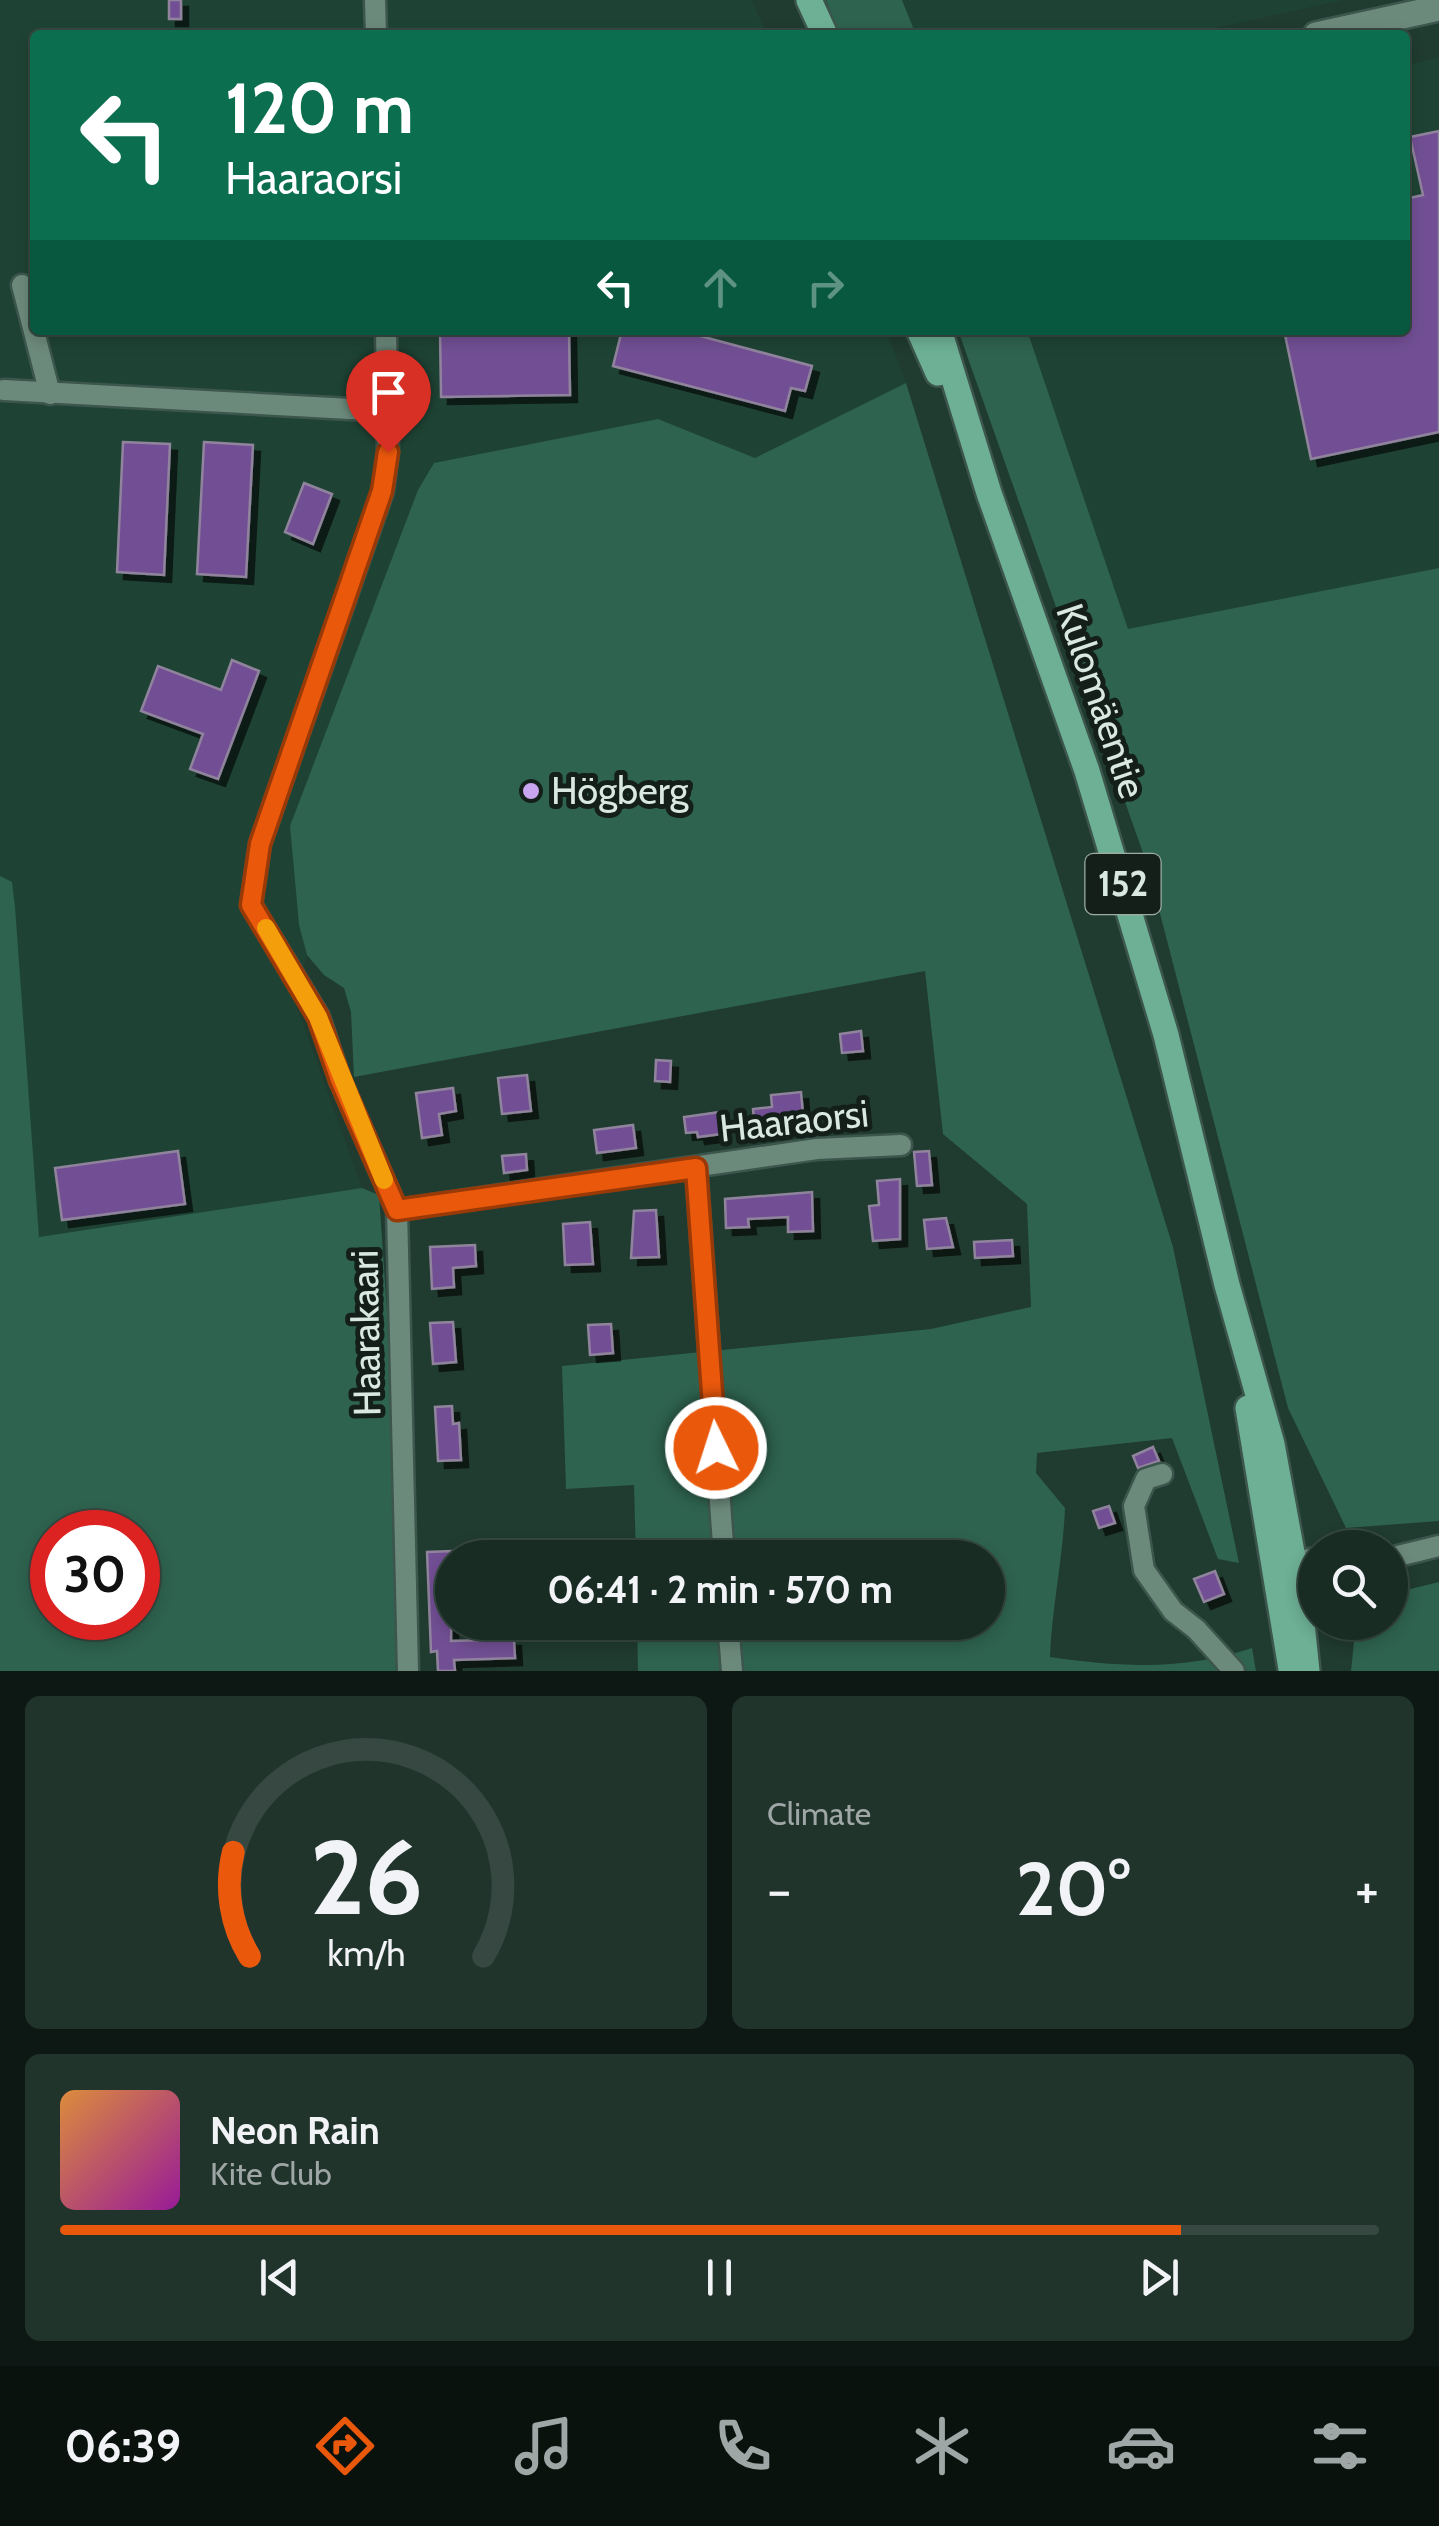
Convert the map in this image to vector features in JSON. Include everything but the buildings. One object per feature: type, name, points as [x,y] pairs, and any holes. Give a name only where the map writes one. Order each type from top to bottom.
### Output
[{"type":"main road","points":[[794,0],[804,30]]},
{"type":"main road","points":[[808,0],[823,30]]},
{"type":"main road","name":"Kulomäentie","points":[[921,335],[989,493]]},
{"type":"main road","name":"Kulomäentie","points":[[941,335],[989,493],[1082,757],[1139,935],[1298,1565]]},
{"type":"main road","name":"Kulomäentie","points":[[1292,1671],[1298,1598]]},
{"type":"main road","name":"Kulomäentie","points":[[1305,1640],[1307,1671]]},
{"type":"street","points":[[375,0],[376,30]]},
{"type":"street","points":[[1339,30],[1439,8]]},
{"type":"street","points":[[22,286],[30,317]]},
{"type":"street","points":[[35,335],[50,394]]},
{"type":"street","name":"Haarakaari","points":[[386,335],[382,491],[260,844],[251,905],[318,1017],[340,1080],[397,1210],[408,1671]]},
{"type":"street","points":[[4,390],[387,411]]},
{"type":"street","name":"Haaraorsi","points":[[397,1210],[817,1149],[902,1145]]},
{"type":"street","points":[[696,1168],[723,1540]]},
{"type":"street","points":[[1162,1474],[1146,1480],[1134,1506],[1144,1570],[1173,1611],[1196,1629],[1234,1671]]},
{"type":"street","points":[[1408,1552],[1439,1546]]},
{"type":"street","points":[[729,1640],[732,1671]]},
{"type":"shaded area","points":[[0,0],[752,0],[765,30],[30,30],[30,335],[888,335],[906,383],[755,458],[658,419],[434,463],[418,490],[290,826],[299,925],[307,955],[294,999],[362,1188],[39,1237],[12,883],[0,876]]},
{"type":"shaded area","points":[[826,0],[902,0],[914,30],[838,30]]},
{"type":"shaded area","points":[[902,0],[1344,0],[1206,30],[914,30]]},
{"type":"shaded area","points":[[1439,58],[1439,568],[1128,630],[1029,335],[1410,335],[1410,64]]},
{"type":"shaded area","points":[[960,335],[1029,335],[1128,629],[1439,568],[1439,1521],[1346,1528],[1288,1408],[1148,867]]},
{"type":"shaded area","points":[[906,383],[1173,1247],[1239,1563],[1218,1559],[1172,1438],[1037,1453],[1036,1473],[1065,1508],[1050,1657],[1102,1663],[1177,1664],[1252,1648],[1256,1671],[638,1671],[637,1640],[1005,1640],[1005,1540],[636,1540],[634,1485],[566,1489],[562,1366],[931,1329],[1031,1307],[1027,1204],[943,1134],[925,971],[354,1077],[351,1012],[344,988],[324,975],[307,955],[299,925],[290,826],[418,490],[434,463],[658,419],[755,458]]},
{"type":"shaded area","points":[[0,876],[12,882],[15,907],[39,1237],[362,1188],[379,1195],[412,1671],[0,1671]]},
{"type":"shaded area","points":[[1439,1582],[1439,1671],[1351,1671],[1354,1640],[1408,1640],[1408,1590]]},
{"type":"slow traffic","points":[[266,928],[318,1017],[340,1080],[384,1180]]},
{"type":"place","name":"Högberg","points":[[531,791]]},
{"type":"route","points":[[388,452],[382,491],[260,844],[251,905],[318,1017],[340,1080],[397,1210],[696,1168],[716,1448]]}]
